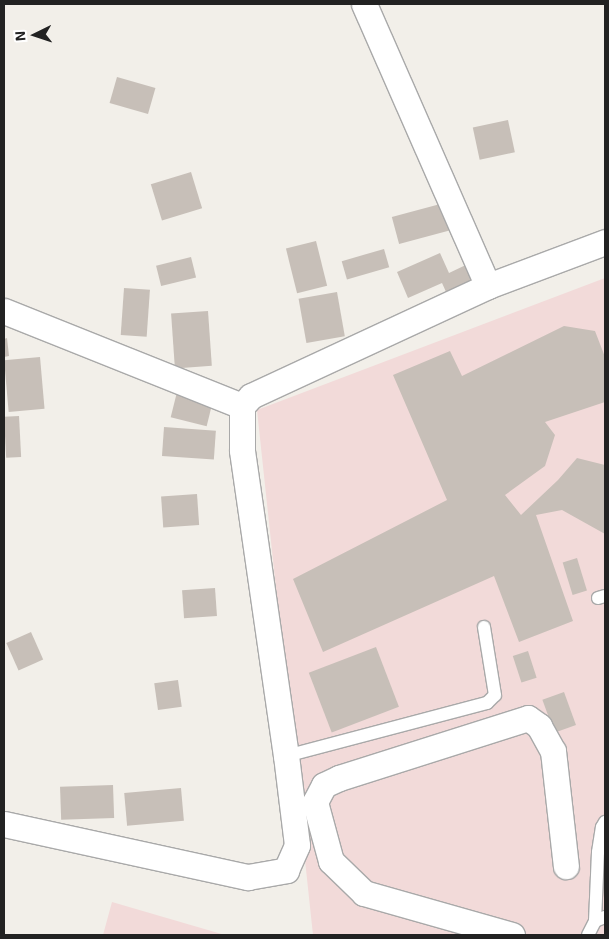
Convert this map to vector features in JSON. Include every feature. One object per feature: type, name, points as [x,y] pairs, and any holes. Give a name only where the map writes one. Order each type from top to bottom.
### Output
[{"type":"street","points":[[364,4],[488,286]]},
{"type":"street","points":[[4,824],[248,877],[286,870],[296,845],[286,756],[242,450],[242,406],[251,396],[488,286],[605,242]]},
{"type":"street","points":[[4,311],[242,406]]},
{"type":"street","points":[[512,935],[364,893],[331,861],[315,802],[324,785],[338,778],[528,718],[539,726],[553,751],[566,866]]},
{"type":"lane","points":[[286,756],[487,703],[495,695],[484,627]]},
{"type":"lane","points":[[588,935],[600,919],[598,852],[602,827],[605,822]]},
{"type":"shaded area","points":[[605,278],[605,935],[313,935],[257,410]]},
{"type":"shaded area","points":[[112,902],[225,935],[103,935]]},
{"type":"building","points":[[117,77],[155,88],[148,114],[110,103]]},
{"type":"building","points":[[508,120],[515,152],[480,160],[473,127]]},
{"type":"building","points":[[191,172],[202,208],[162,221],[151,184]]},
{"type":"building","points":[[444,203],[451,230],[399,244],[392,217]]},
{"type":"building","points":[[316,241],[327,286],[297,293],[286,248]]},
{"type":"building","points":[[384,249],[389,267],[347,279],[342,261]]},
{"type":"building","points":[[440,253],[449,273],[470,263],[477,280],[447,294],[442,283],[408,298],[397,272]]},
{"type":"building","points":[[191,257],[196,277],[161,286],[156,266]]},
{"type":"building","points":[[124,288],[150,290],[147,337],[121,335]]},
{"type":"building","points":[[337,292],[345,336],[306,343],[299,299]]},
{"type":"building","points":[[208,311],[212,366],[175,368],[171,314]]},
{"type":"building","points":[[564,326],[595,331],[605,357],[605,402],[545,422],[555,435],[545,466],[505,495],[521,515],[558,480],[577,458],[605,465],[605,534],[562,510],[536,515],[573,621],[519,642],[494,576],[323,652],[293,579],[447,500],[393,375],[450,351],[462,376]]},
{"type":"building","points":[[7,338],[9,356],[4,357],[4,339]]},
{"type":"building","points":[[40,357],[45,409],[9,412],[4,360]]},
{"type":"building","points":[[177,392],[213,401],[207,426],[171,417]]},
{"type":"building","points":[[19,416],[21,457],[6,458],[4,417]]},
{"type":"building","points":[[164,427],[216,431],[214,460],[162,456]]},
{"type":"building","points":[[197,494],[199,525],[163,527],[161,497]]},
{"type":"building","points":[[577,558],[587,591],[573,595],[563,562]]},
{"type":"building","points":[[215,588],[217,616],[184,618],[182,590]]},
{"type":"building","points":[[31,632],[43,659],[19,670],[6,643]]},
{"type":"building","points":[[376,647],[399,707],[332,733],[309,673]]},
{"type":"building","points":[[528,651],[537,678],[521,683],[513,656]]},
{"type":"building","points":[[178,680],[182,707],[158,710],[154,683]]},
{"type":"building","points":[[564,692],[576,725],[554,733],[542,700]]},
{"type":"building","points":[[113,785],[114,818],[61,820],[60,787]]},
{"type":"building","points":[[181,788],[184,821],[127,826],[124,793]]}]
